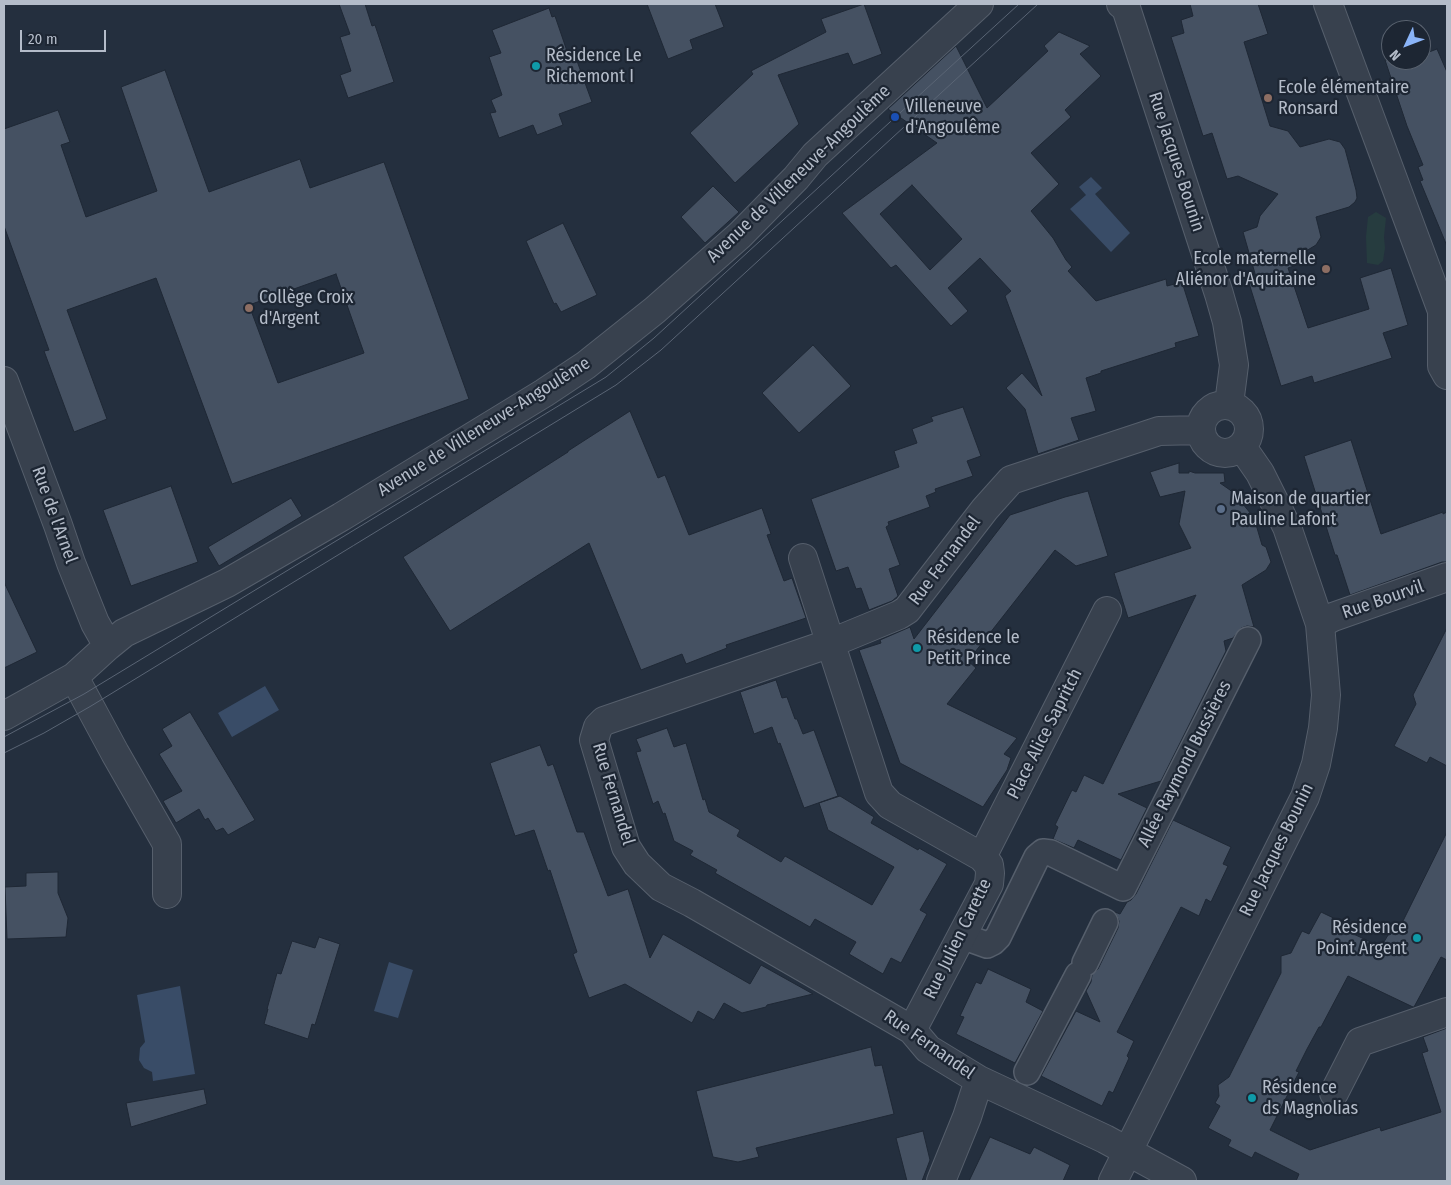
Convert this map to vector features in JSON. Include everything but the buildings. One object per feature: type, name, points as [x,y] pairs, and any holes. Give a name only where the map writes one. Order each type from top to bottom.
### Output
[{"type":"street","name":"Avenue de Villeneuve-Angoulème","points":[[4,716],[74,678],[124,632],[227,583],[341,517],[544,393],[586,365],[655,310],[740,235],[796,178],[815,155],[978,4]]},
{"type":"street","points":[[1328,4],[1442,311],[1442,366],[1447,375]]},
{"type":"street","name":"Rue Jacques Bounin","points":[[1125,5],[1227,322],[1234,365],[1230,404]]},
{"type":"street","name":"Rue de l'Arnel","points":[[4,382],[74,571],[95,623],[108,646]]},
{"type":"street","points":[[1230,404],[1240,409],[1247,417],[1250,427],[1248,438],[1242,447],[1233,452],[1222,453],[1211,448],[1204,440],[1201,430],[1203,419],[1209,410],[1218,405],[1230,404]]},
{"type":"street","name":"Rue Fernandel","points":[[1182,1181],[1105,1139],[980,1080],[928,1048],[912,1030],[701,908],[661,887],[637,864],[626,847],[594,740],[598,727],[604,721],[831,643],[900,615],[907,610],[985,509],[1011,480],[1159,431],[1201,430]]},
{"type":"street","name":"Rue Jacques Bounin","points":[[1113,1181],[1305,797],[1316,764],[1323,728],[1326,695],[1320,624],[1287,527],[1260,473],[1242,447]]},
{"type":"street","name":"Rue Julien Carette","points":[[803,558],[879,793],[890,805],[982,857],[989,864],[989,884],[912,1030]]},
{"type":"street","name":"Rue Bourvil","points":[[1320,624],[1333,617],[1447,577]]},
{"type":"street","name":"Place Alice Sapritch","points":[[982,857],[1107,611]]},
{"type":"street","name":"Allée Raymond Bussières","points":[[1027,1072],[1082,969],[1248,640]]},
{"type":"street","points":[[74,678],[167,844],[167,894]]},
{"type":"street","points":[[962,936],[987,945],[993,942],[998,936],[1038,857],[1044,852],[1051,853],[1122,888]]},
{"type":"street","points":[[1334,1093],[1360,1042],[1447,1012]]},
{"type":"street","points":[[941,1181],[980,1080]]},
{"type":"green space","points":[[1376,212],[1386,218],[1383,261],[1378,265],[1367,263],[1366,237],[1368,217]]},
{"type":"water","points":[[1091,177],[1102,188],[1095,194],[1130,233],[1111,252],[1070,209],[1086,195],[1079,187]]},
{"type":"water","points":[[265,686],[279,710],[232,737],[218,713]]},
{"type":"water","points":[[389,962],[413,970],[398,1018],[374,1011]]},
{"type":"water","points":[[180,986],[195,1074],[153,1081],[152,1072],[144,1068],[139,1060],[140,1048],[145,1042],[137,995]]},
{"type":"tram line","points":[[4,737],[84,694],[606,377],[654,338],[1019,4]]},
{"type":"tram line","points":[[4,753],[91,706],[616,385],[661,350],[1038,4]]},
{"type":"place","name":"Résidence Le Richemont I","points":[[536,66]]},
{"type":"place","name":"Ecole élémentaire Ronsard","points":[[1268,98]]},
{"type":"place","name":"Villeneuve d'Angoulême","points":[[895,117]]},
{"type":"place","name":"Ecole maternelle Aliénor d'Aquitaine","points":[[1326,269]]},
{"type":"place","name":"Collège Croix d'Argent","points":[[249,308]]},
{"type":"place","name":"Maison de quartier Pauline Lafont","points":[[1221,509]]},
{"type":"place","name":"Résidence le Petit Prince","points":[[917,648]]},
{"type":"place","name":"Résidence Point Argent","points":[[1417,938]]},
{"type":"place","name":"Résidence ds Magnolias","points":[[1252,1098]]}]
